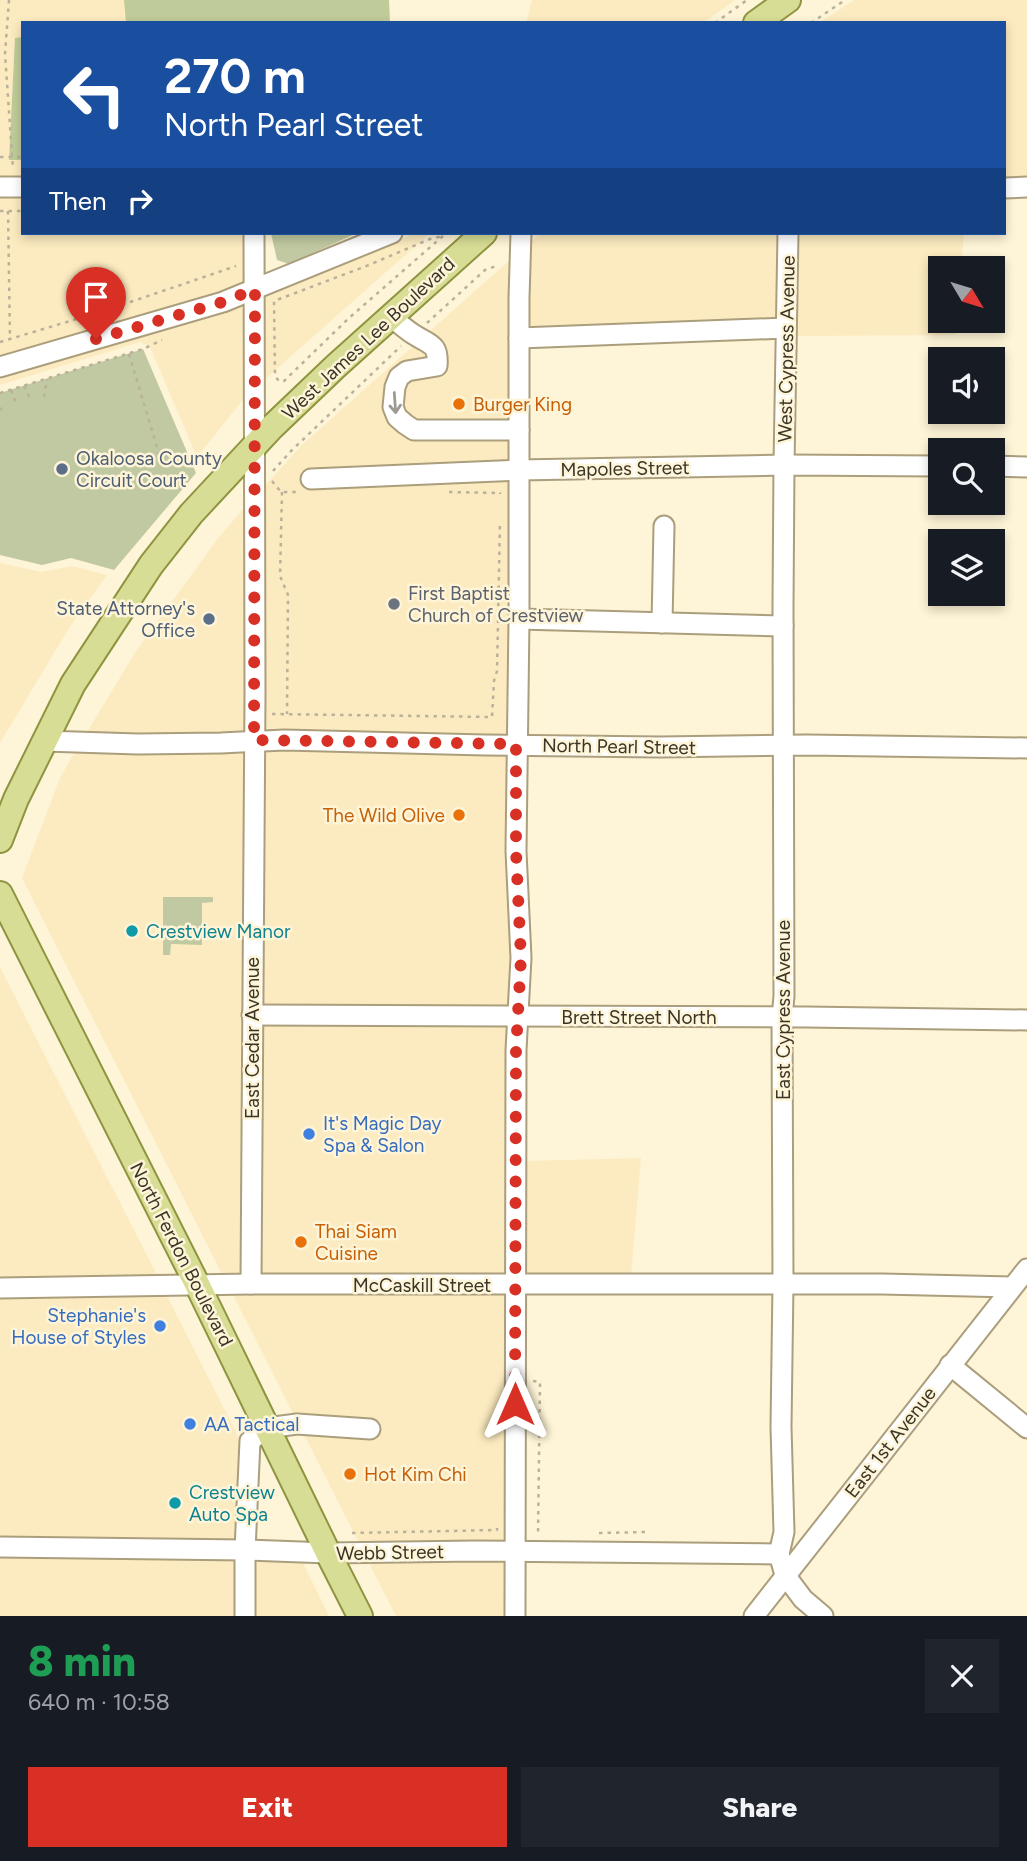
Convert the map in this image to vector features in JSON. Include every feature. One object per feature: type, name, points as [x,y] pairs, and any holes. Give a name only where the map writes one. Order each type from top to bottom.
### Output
[{"type":"main road","name":"West James Lee Boulevard","points":[[0,840],[16,799],[72,684],[151,565],[191,514],[318,383],[482,235]]},
{"type":"main road","name":"North Ferdon Boulevard","points":[[0,894],[197,1284],[360,1616]]},
{"type":"street","points":[[1006,188],[1027,187]]},
{"type":"street","name":"East Cedar Avenue","points":[[251,1284],[254,235]]},
{"type":"street","points":[[0,367],[223,302],[387,235]]},
{"type":"street","points":[[516,1616],[516,1050],[521,958],[516,851],[516,744],[521,235]]},
{"type":"street","name":"West Cypress Avenue","points":[[783,466],[788,235]]},
{"type":"street","points":[[391,317],[432,344],[438,354],[438,366],[407,371],[399,377],[393,407],[397,417],[414,430],[519,430]]},
{"type":"street","points":[[519,338],[786,328]]},
{"type":"street","name":"East Cypress Avenue","points":[[779,1554],[784,1532],[781,1415],[783,466]]},
{"type":"street","name":"Mapoles Street","points":[[310,485],[519,470],[928,466]]},
{"type":"street","points":[[1005,466],[1027,467]]},
{"type":"street","points":[[662,623],[664,526]]},
{"type":"street","points":[[519,619],[783,626]]},
{"type":"street","name":"North Pearl Street","points":[[44,741],[138,744],[254,740],[660,747],[1027,748]]},
{"type":"street","name":"Brett Street North","points":[[252,1015],[1027,1020]]},
{"type":"street","name":"East 1st Avenue","points":[[754,1616],[1027,1269]]},
{"type":"street","name":"McCaskill Street","points":[[0,1288],[197,1284],[783,1284],[1012,1287]]},
{"type":"street","points":[[950,1365],[1027,1428]]},
{"type":"street","points":[[245,1616],[250,1440],[267,1428],[297,1423],[370,1429]]},
{"type":"street","name":"Webb Street","points":[[0,1548],[328,1553],[515,1551],[779,1554]]},
{"type":"street","points":[[779,1554],[785,1575],[803,1600],[823,1616]]},
{"type":"path","points":[[9,0],[5,54],[12,187]]},
{"type":"path","points":[[718,21],[747,0]]},
{"type":"path","points":[[814,21],[845,0]]},
{"type":"path","points":[[0,157],[21,157]]},
{"type":"path","points":[[0,211],[21,211]]},
{"type":"path","points":[[8,211],[10,339]]},
{"type":"path","points":[[429,235],[430,239]]},
{"type":"path","points":[[443,236],[349,318],[284,381],[279,381],[275,376],[274,301],[430,239],[443,236]]},
{"type":"path","points":[[287,715],[288,595],[280,576],[282,492],[268,476],[291,451],[484,269],[499,265]]},
{"type":"path","points":[[0,342],[238,266]]},
{"type":"path","points":[[0,393],[129,354],[161,340]]},
{"type":"path","points":[[129,354],[163,467]]},
{"type":"path","points":[[44,397],[47,379]]},
{"type":"path","points":[[24,386],[30,398]]},
{"type":"path","points":[[10,390],[16,403]]},
{"type":"path","points":[[282,492],[310,485]]},
{"type":"path","points":[[446,492],[500,493]]},
{"type":"path","points":[[254,714],[492,717],[497,671],[500,520]]},
{"type":"path","points":[[515,1379],[540,1382],[538,1534]]},
{"type":"path","points":[[352,1533],[497,1530],[498,1516]]},
{"type":"path","points":[[592,1533],[646,1532],[646,1552]]},
{"type":"shaded area","points":[[0,0],[124,0],[126,21],[21,21],[21,38],[15,39],[9,160],[21,160],[21,178],[0,179]]},
{"type":"shaded area","points":[[532,0],[735,0],[706,21],[527,21]]},
{"type":"shaded area","points":[[854,0],[1027,0],[1027,178],[1006,179],[1006,21],[822,21]]},
{"type":"shaded area","points":[[0,196],[21,196],[21,235],[245,235],[246,283],[218,294],[0,358]]},
{"type":"shaded area","points":[[411,235],[428,235],[263,381],[264,295]]},
{"type":"shaded area","points":[[539,235],[779,235],[777,336],[528,338],[530,242]]},
{"type":"shaded area","points":[[797,235],[964,235],[962,256],[928,256],[928,333],[956,335],[795,336]]},
{"type":"shaded area","points":[[512,258],[510,461],[301,471],[305,488],[510,479],[507,736],[263,732],[263,488],[301,446]]},
{"type":"shaded area","points":[[246,302],[245,397],[197,457],[150,347],[140,342],[0,385],[0,377]]},
{"type":"shaded area","points":[[245,507],[245,732],[86,734],[136,651],[219,537]]},
{"type":"shaded area","points":[[0,563],[41,572],[72,566],[107,575],[69,628],[0,743]]},
{"type":"shaded area","points":[[263,749],[507,753],[507,850],[512,957],[510,1008],[261,1007]]},
{"type":"shaded area","points":[[76,750],[245,750],[243,1275],[223,1276],[22,878],[60,778]]},
{"type":"shaded area","points":[[0,967],[62,1089],[158,1277],[0,1279]]},
{"type":"shaded area","points":[[261,1024],[509,1026],[506,1276],[260,1275]]},
{"type":"shaded area","points":[[525,1047],[526,1161],[641,1158],[631,1276],[524,1276]]},
{"type":"shaded area","points":[[232,1293],[506,1293],[506,1543],[359,1543]]},
{"type":"shaded area","points":[[166,1294],[241,1442],[236,1542],[0,1539],[0,1297]]},
{"type":"shaded area","points":[[0,1556],[236,1559],[236,1616],[0,1616]]},
{"type":"shaded area","points":[[254,1559],[302,1561],[329,1616],[254,1616]]},
{"type":"shaded area","points":[[506,1560],[507,1616],[396,1616],[368,1561]]},
{"type":"green space","points":[[124,0],[389,0],[390,21],[126,21]]},
{"type":"green space","points":[[21,37],[21,160],[9,160],[15,38]]},
{"type":"green space","points":[[271,235],[353,235],[289,264],[277,260]]},
{"type":"green space","points":[[143,349],[196,473],[114,570],[71,558],[42,565],[0,555],[0,393]]},
{"type":"green space","points":[[163,897],[213,897],[213,902],[202,903],[202,945],[171,944],[170,955],[163,955]]},
{"type":"place","name":"Burger King","points":[[459,404]]},
{"type":"place","name":"Okaloosa County Circuit Court","points":[[62,469]]},
{"type":"place","name":"First Baptist Church of Crestview","points":[[394,604]]},
{"type":"place","name":"State Attorney's Office","points":[[209,619]]},
{"type":"place","name":"The Wild Olive","points":[[459,815]]},
{"type":"place","name":"Crestview Manor","points":[[132,931]]},
{"type":"place","name":"It's Magic Day Spa & Salon","points":[[309,1134]]},
{"type":"place","name":"Thai Siam Cuisine","points":[[301,1242]]},
{"type":"place","name":"Stephanie's House of Styles","points":[[160,1326]]},
{"type":"place","name":"AA Tactical","points":[[190,1424]]},
{"type":"place","name":"Hot Kim Chi","points":[[350,1474]]},
{"type":"place","name":"Crestview Auto Spa","points":[[175,1503]]},
{"type":"route","points":[[96,339],[223,302],[255,289],[254,740],[516,744],[516,851],[521,958],[516,1050],[515,1404]]}]
